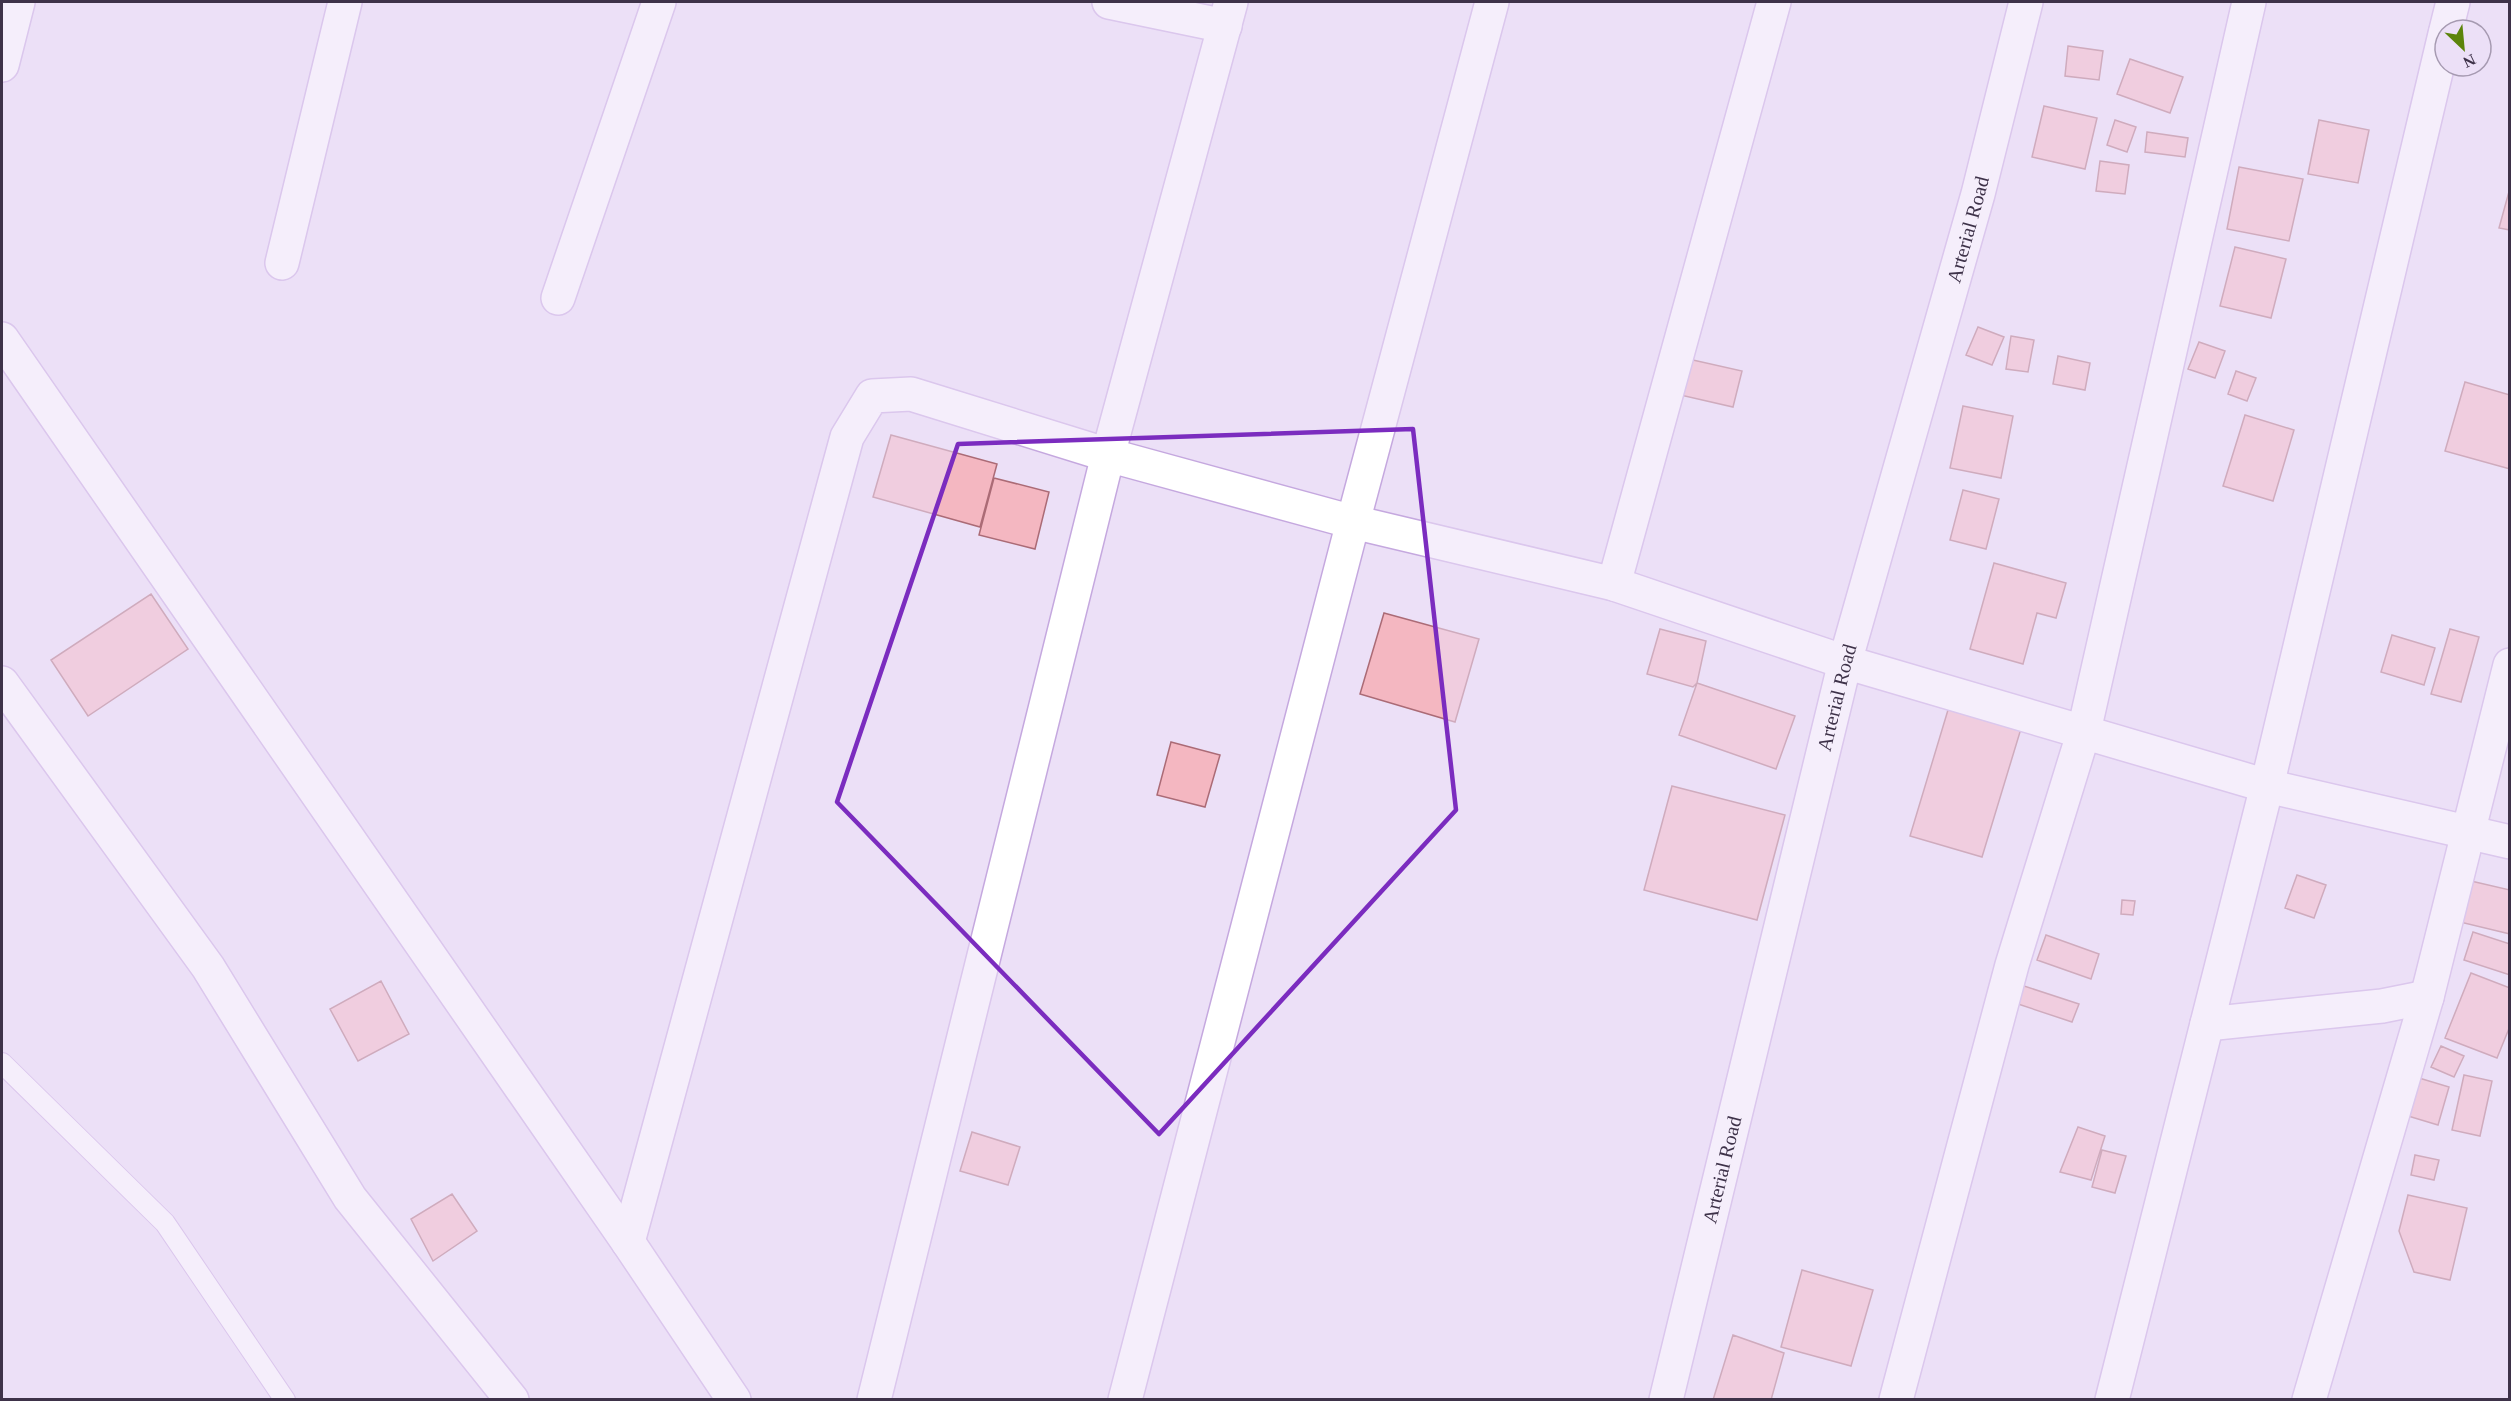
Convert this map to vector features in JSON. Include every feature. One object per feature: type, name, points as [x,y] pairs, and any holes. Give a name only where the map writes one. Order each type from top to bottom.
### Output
[{"type":"street","points":[[2,65],[18,2]]},
{"type":"street","points":[[282,263],[345,2]]},
{"type":"street","points":[[558,298],[659,2]]},
{"type":"street","points":[[874,1400],[1108,455],[1228,14],[1109,2]]},
{"type":"street","points":[[1125,1400],[1353,522],[1492,2]]},
{"type":"street","points":[[1614,585],[1774,2]]},
{"type":"street","name":"Arterial Road","points":[[1666,1400],[1845,662],[1978,194],[2026,2]]},
{"type":"street","points":[[1896,1400],[2012,965],[2084,731],[2249,2]]},
{"type":"street","points":[[2449,18],[2453,2]]},
{"type":"street","points":[[2112,1400],[2267,786],[2435,78]]},
{"type":"street","points":[[2,339],[628,1242],[734,1400]]},
{"type":"street","points":[[628,1242],[847,437],[872,396],[911,394],[1108,455],[1353,522],[1614,585],[1845,662],[2267,786],[2510,842]]},
{"type":"street","points":[[2309,1400],[2427,997],[2510,666]]},
{"type":"street","points":[[2,683],[208,967],[350,1198],[512,1400]]},
{"type":"street","points":[[2207,1024],[2382,1006],[2427,997]]},
{"type":"lane","points":[[2,1063],[165,1223],[285,1400]]},
{"type":"highlighted area","points":[[1413,429],[1456,810],[1159,1134],[837,802],[958,444]]},
{"type":"building","points":[[2068,46],[2103,51],[2099,80],[2065,76]]},
{"type":"building","points":[[2130,59],[2183,77],[2170,113],[2117,94]]},
{"type":"building","points":[[2044,106],[2097,118],[2085,169],[2032,157]]},
{"type":"building","points":[[2115,120],[2136,127],[2127,152],[2107,145]]},
{"type":"building","points":[[2319,120],[2369,130],[2358,183],[2308,174]]},
{"type":"building","points":[[2147,132],[2188,138],[2185,157],[2145,152]]},
{"type":"building","points":[[2100,161],[2129,165],[2125,194],[2096,191]]},
{"type":"building","points":[[2239,167],[2303,179],[2289,241],[2227,229]]},
{"type":"building","points":[[2510,188],[2510,230],[2499,228]]},
{"type":"building","points":[[2235,247],[2286,259],[2271,318],[2220,306]]},
{"type":"building","points":[[1978,327],[2004,337],[1992,365],[1966,355]]},
{"type":"building","points":[[2011,336],[2034,340],[2028,372],[2006,369]]},
{"type":"building","points":[[2199,342],[2225,351],[2215,378],[2188,369]]},
{"type":"building","points":[[2058,356],[2090,363],[2085,390],[2053,384]]},
{"type":"building","points":[[1684,358],[1742,371],[1733,407],[1676,394]]},
{"type":"building","points":[[2236,371],[2256,378],[2247,401],[2228,394]]},
{"type":"building","points":[[2465,382],[2510,395],[2510,469],[2445,451]]},
{"type":"building","points":[[1963,406],[2013,416],[2001,478],[1950,468]]},
{"type":"building","points":[[2245,415],[2294,430],[2273,501],[2223,486]]},
{"type":"building","points":[[891,435],[997,464],[980,527],[873,497]]},
{"type":"building","points":[[994,478],[1049,492],[1035,549],[979,535]]},
{"type":"building","points":[[1963,490],[1999,499],[1986,549],[1950,540]]},
{"type":"building","points":[[1994,563],[2066,583],[2056,618],[2037,613],[2023,664],[1970,649]]},
{"type":"building","points":[[151,594],[188,649],[88,716],[51,660]]},
{"type":"building","points":[[1384,613],[1479,639],[1455,722],[1360,694]]},
{"type":"building","points":[[1660,629],[1706,641],[1697,683],[1693,687],[1647,674]]},
{"type":"building","points":[[2450,629],[2479,637],[2461,702],[2431,694]]},
{"type":"building","points":[[2392,635],[2435,648],[2424,685],[2381,672]]},
{"type":"building","points":[[1697,683],[1795,716],[1776,769],[1679,735]]},
{"type":"building","points":[[1951,700],[2023,722],[1982,857],[1910,836]]},
{"type":"building","points":[[1171,742],[1220,755],[1205,807],[1157,795]]},
{"type":"building","points":[[1672,786],[1785,815],[1757,920],[1644,890]]},
{"type":"building","points":[[2297,875],[2326,885],[2314,918],[2285,908]]},
{"type":"building","points":[[2471,881],[2510,890],[2510,934],[2460,922]]},
{"type":"building","points":[[2122,900],[2135,901],[2133,915],[2121,914]]},
{"type":"building","points":[[2473,932],[2510,944],[2510,975],[2464,960]]},
{"type":"building","points":[[2046,935],[2099,954],[2091,979],[2037,960]]},
{"type":"building","points":[[2471,973],[2510,988],[2510,1026],[2497,1058],[2445,1038]]},
{"type":"building","points":[[381,981],[409,1034],[358,1061],[330,1009]]},
{"type":"building","points":[[2021,985],[2079,1004],[2072,1022],[2015,1003]]},
{"type":"building","points":[[2441,1046],[2464,1056],[2454,1077],[2431,1067]]},
{"type":"building","points":[[2464,1075],[2492,1081],[2480,1136],[2452,1130]]},
{"type":"building","points":[[2419,1078],[2449,1087],[2438,1125],[2408,1116]]},
{"type":"building","points":[[2078,1127],[2105,1136],[2091,1180],[2060,1172]]},
{"type":"building","points":[[972,1132],[1020,1147],[1008,1185],[960,1171]]},
{"type":"building","points":[[2102,1150],[2126,1156],[2115,1193],[2092,1187]]},
{"type":"building","points":[[2415,1155],[2439,1160],[2434,1180],[2411,1175]]},
{"type":"building","points":[[452,1194],[477,1231],[433,1261],[411,1219]]},
{"type":"building","points":[[2408,1195],[2467,1208],[2450,1280],[2414,1272],[2399,1231]]},
{"type":"building","points":[[1802,1270],[1873,1290],[1851,1366],[1781,1347]]},
{"type":"building","points":[[1733,1335],[1784,1353],[1771,1400],[1713,1400]]}]
